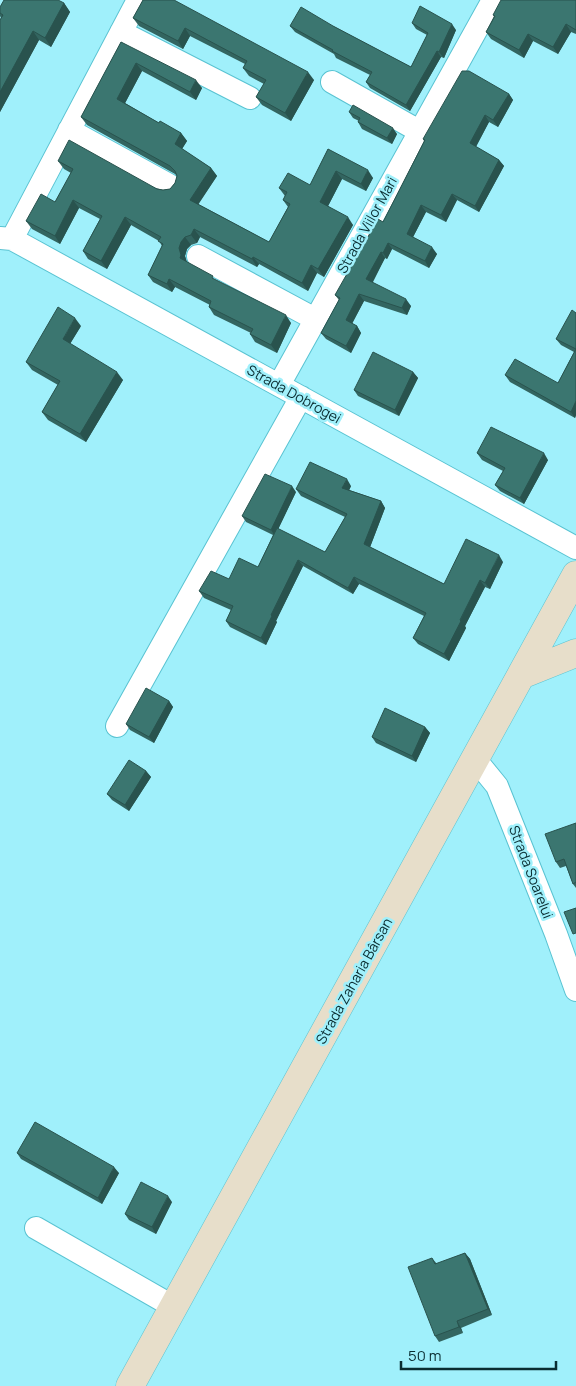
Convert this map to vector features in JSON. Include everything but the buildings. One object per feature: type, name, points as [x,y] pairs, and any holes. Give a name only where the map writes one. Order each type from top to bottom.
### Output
[{"type":"main road","name":"Strada Zaharia Bârsan","points":[[130,1386],[576,575]]},
{"type":"main road","points":[[521,676],[576,653]]},
{"type":"street","name":"Strada Dobrogei","points":[[138,0],[69,130],[6,238],[576,548]]},
{"type":"street","name":"Strada Viilor Mari","points":[[279,385],[493,0]]},
{"type":"street","points":[[121,32],[250,98]]},
{"type":"street","points":[[332,82],[420,131]]},
{"type":"street","points":[[69,130],[169,185]]},
{"type":"street","points":[[198,256],[315,319]]},
{"type":"street","points":[[117,726],[301,397]]},
{"type":"street","name":"Strada Soarelui","points":[[476,759],[497,786],[556,934],[576,990]]},
{"type":"street","points":[[36,1228],[174,1307]]}]
